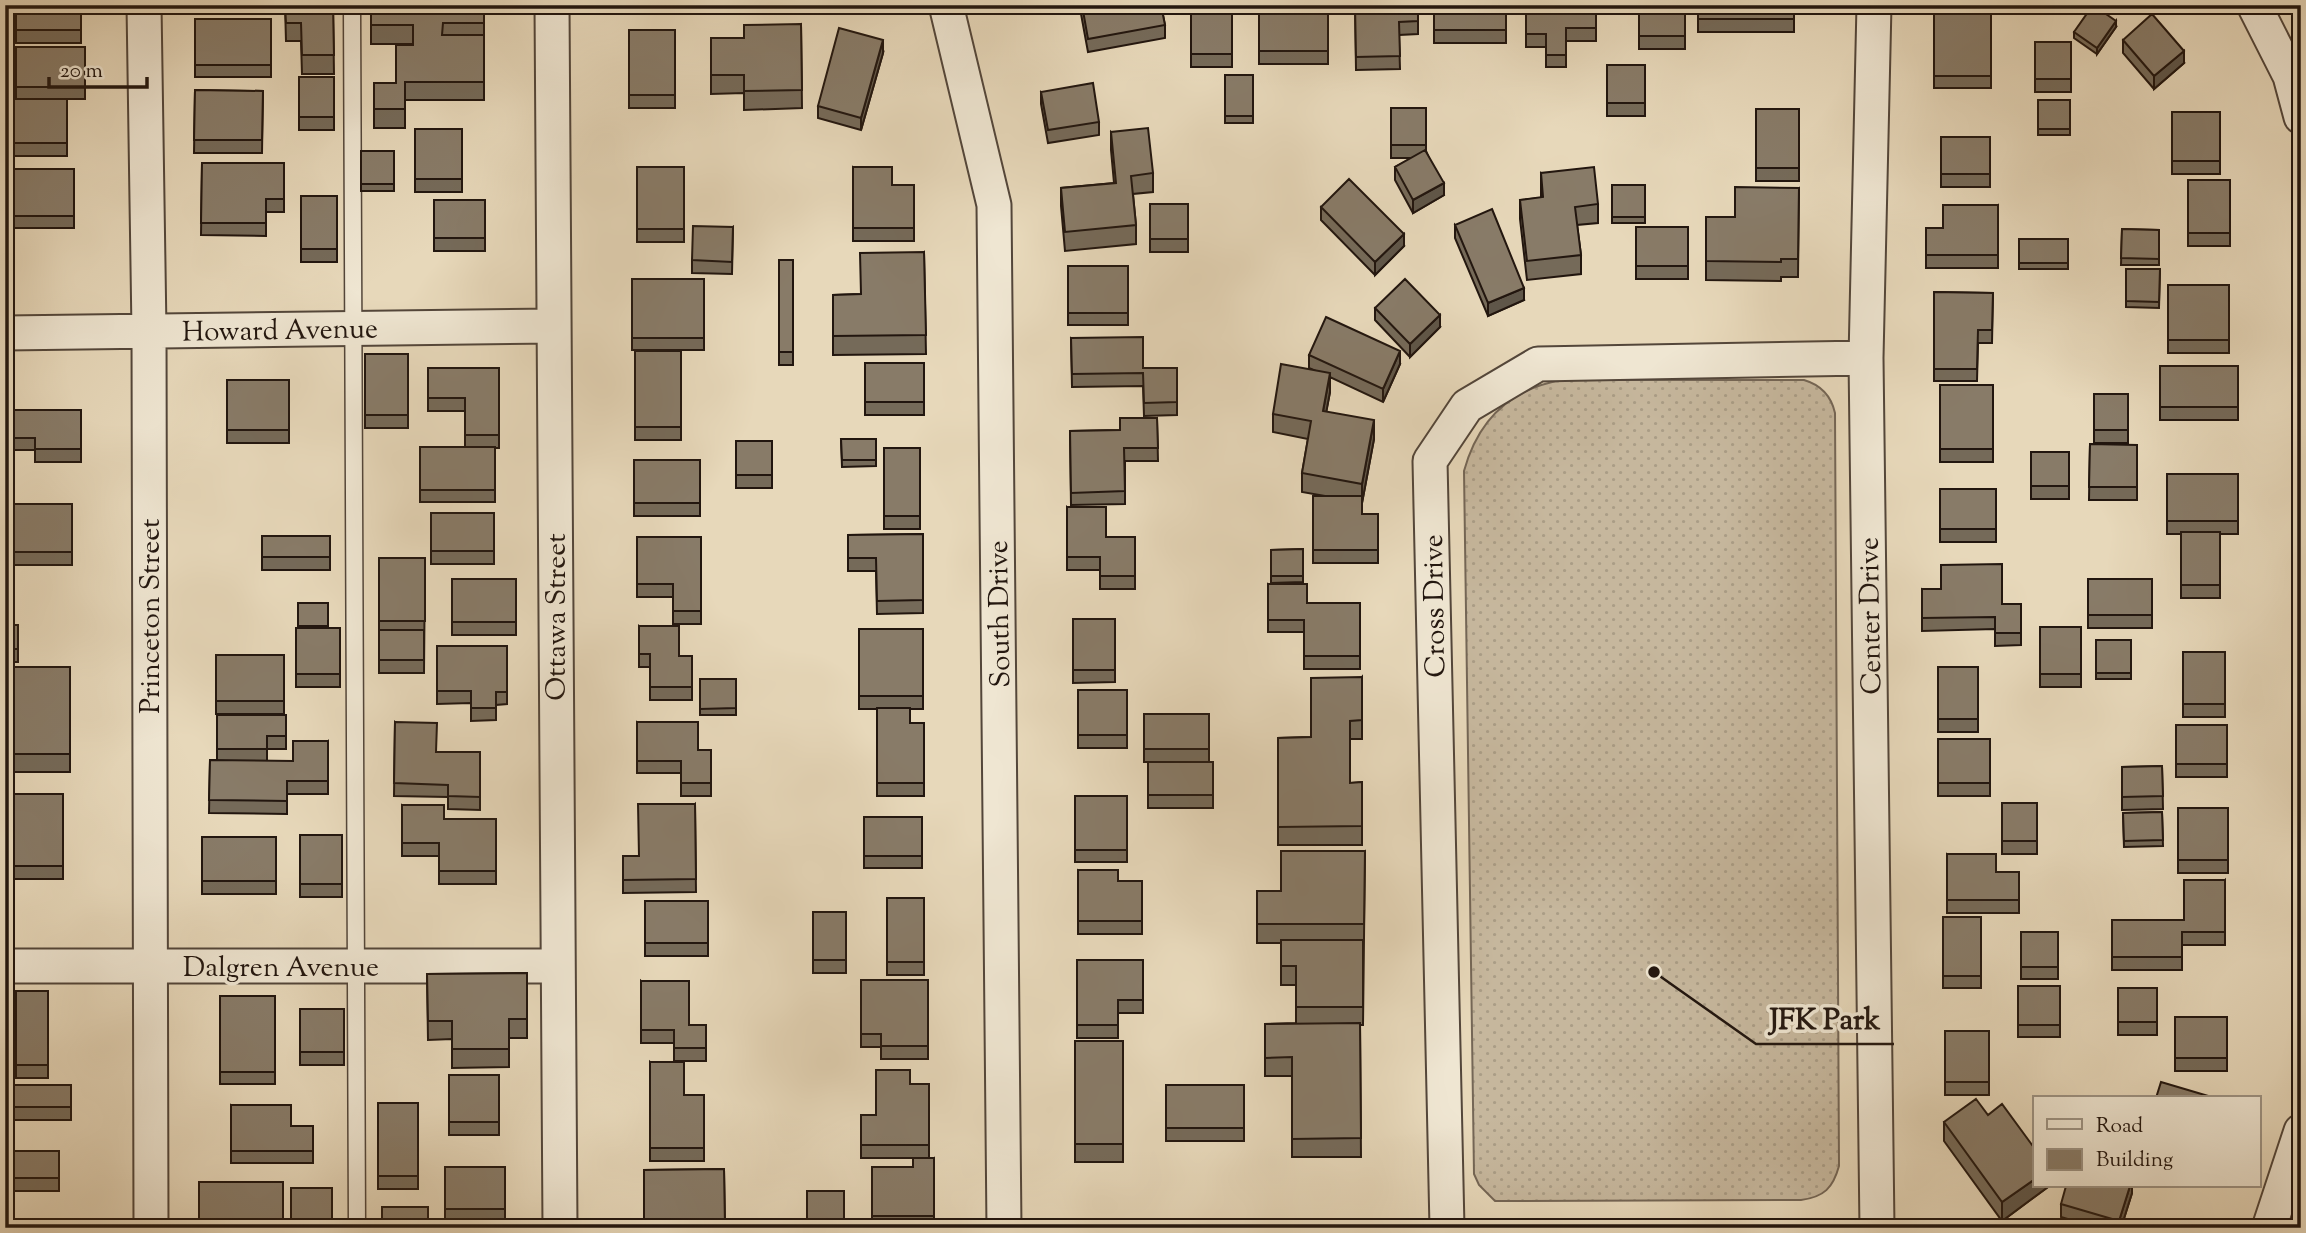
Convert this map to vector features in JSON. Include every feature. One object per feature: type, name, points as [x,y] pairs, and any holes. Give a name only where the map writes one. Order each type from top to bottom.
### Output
[{"type":"street","name":"Princeton Street","points":[[144,5],[149,331],[151,1228]]},
{"type":"street","name":"Ottawa Street","points":[[552,5],[560,1228]]},
{"type":"street","name":"South Drive","points":[[946,5],[994,205],[1004,1228]]},
{"type":"street","name":"Center Drive","points":[[1874,5],[1866,358],[1877,1228]]},
{"type":"street","points":[[2254,5],[2290,76],[2301,117]]},
{"type":"street","name":"Howard Avenue","points":[[5,333],[554,326]]},
{"type":"street","name":"Cross Drive","points":[[1447,1228],[1430,461],[1467,406],[1538,364],[1866,358]]},
{"type":"street","name":"Dalgren Avenue","points":[[5,967],[557,966]]},
{"type":"street","points":[[2269,1228],[2301,1131]]},
{"type":"lane","points":[[352,5],[357,1228]]},
{"type":"shaded area","points":[[1562,380],[1804,380],[1824,392],[1835,413],[1839,1166],[1830,1186],[1816,1197],[1801,1200],[1495,1201],[1479,1185],[1474,1174],[1464,471],[1478,437],[1498,410],[1526,391]]},
{"type":"building","points":[[16,5],[81,5],[81,30],[16,30]]},
{"type":"building","points":[[285,5],[333,5],[334,55],[302,55],[301,23],[286,23]]},
{"type":"building","points":[[371,5],[484,5],[484,23],[443,23],[442,35],[484,35],[484,82],[405,82],[405,109],[374,109],[374,83],[396,83],[396,45],[413,45],[413,25],[371,25]]},
{"type":"building","points":[[1082,5],[1161,5],[1165,25],[1088,39]]},
{"type":"building","points":[[1191,5],[1232,5],[1232,54],[1191,54]]},
{"type":"building","points":[[1259,5],[1328,5],[1328,51],[1259,51]]},
{"type":"building","points":[[1355,5],[1418,5],[1418,21],[1399,22],[1400,56],[1356,57]]},
{"type":"building","points":[[1434,5],[1506,5],[1506,30],[1434,30]]},
{"type":"building","points":[[1526,5],[1596,5],[1596,28],[1566,28],[1566,55],[1546,55],[1546,34],[1526,34]]},
{"type":"building","points":[[1639,5],[1685,5],[1685,36],[1639,36]]},
{"type":"building","points":[[1698,5],[1794,5],[1794,19],[1698,19]]},
{"type":"building","points":[[2093,5],[2116,21],[2097,48],[2074,32]]},
{"type":"building","points":[[1934,13],[1991,13],[1991,76],[1934,76]]},
{"type":"building","points":[[2152,14],[2184,51],[2154,76],[2123,40]]},
{"type":"building","points":[[195,19],[271,19],[271,65],[195,65]]},
{"type":"building","points":[[801,24],[802,90],[744,91],[744,75],[711,75],[711,38],[744,38],[744,25]]},
{"type":"building","points":[[839,28],[883,40],[861,118],[818,106]]},
{"type":"building","points":[[629,30],[675,30],[675,95],[629,95]]},
{"type":"building","points":[[2035,42],[2071,42],[2071,79],[2035,79]]},
{"type":"building","points":[[16,47],[85,47],[85,87],[16,87]]},
{"type":"building","points":[[1607,65],[1645,65],[1645,103],[1607,103]]},
{"type":"building","points":[[1225,75],[1253,75],[1253,116],[1225,116]]},
{"type":"building","points":[[299,77],[334,77],[334,117],[299,117]]},
{"type":"building","points":[[1093,83],[1099,122],[1048,130],[1041,92]]},
{"type":"building","points":[[195,90],[263,91],[262,140],[194,140]]},
{"type":"building","points":[[5,99],[67,99],[67,143],[5,143]]},
{"type":"building","points":[[2038,100],[2070,100],[2070,129],[2038,129]]},
{"type":"building","points":[[1391,108],[1426,108],[1426,145],[1391,145]]},
{"type":"building","points":[[1756,109],[1799,109],[1799,168],[1756,168]]},
{"type":"building","points":[[2172,112],[2220,112],[2220,161],[2172,161]]},
{"type":"building","points":[[1148,128],[1153,173],[1131,176],[1136,225],[1065,232],[1061,188],[1116,183],[1111,132]]},
{"type":"building","points":[[415,129],[462,129],[462,179],[415,179]]},
{"type":"building","points":[[1941,137],[1990,137],[1990,174],[1941,174]]},
{"type":"building","points":[[1425,150],[1444,183],[1413,200],[1395,167]]},
{"type":"building","points":[[361,151],[394,151],[394,184],[361,184]]},
{"type":"building","points":[[202,163],[284,163],[284,199],[266,199],[266,223],[201,223]]},
{"type":"building","points":[[637,167],[684,167],[684,229],[637,229]]},
{"type":"building","points":[[853,167],[892,167],[892,185],[914,185],[914,228],[853,228]]},
{"type":"building","points":[[1594,167],[1598,204],[1575,207],[1581,255],[1527,261],[1520,200],[1543,197],[1541,173]]},
{"type":"building","points":[[8,169],[74,169],[74,216],[8,216]]},
{"type":"building","points":[[1349,179],[1404,234],[1375,262],[1321,207]]},
{"type":"building","points":[[2188,180],[2230,180],[2230,233],[2188,233]]},
{"type":"building","points":[[1612,185],[1645,185],[1645,217],[1612,217]]},
{"type":"building","points":[[1735,187],[1799,188],[1798,259],[1781,259],[1781,262],[1706,261],[1706,217],[1735,217]]},
{"type":"building","points":[[301,196],[337,196],[337,249],[301,249]]},
{"type":"building","points":[[434,200],[485,200],[485,238],[434,238]]},
{"type":"building","points":[[1150,204],[1188,204],[1188,239],[1150,239]]},
{"type":"building","points":[[1943,205],[1998,205],[1998,255],[1926,255],[1926,228],[1943,228]]},
{"type":"building","points":[[1492,209],[1524,288],[1488,303],[1455,225]]},
{"type":"building","points":[[693,226],[733,227],[732,262],[692,260]]},
{"type":"building","points":[[1636,227],[1688,227],[1688,266],[1636,266]]},
{"type":"building","points":[[2122,229],[2159,230],[2159,259],[2121,258]]},
{"type":"building","points":[[2019,239],[2068,239],[2068,263],[2019,263]]},
{"type":"building","points":[[924,252],[926,335],[833,336],[833,295],[861,294],[860,253]]},
{"type":"building","points":[[779,260],[793,260],[793,352],[779,352]]},
{"type":"building","points":[[1068,266],[1128,266],[1128,313],[1068,313]]},
{"type":"building","points":[[2126,269],[2160,269],[2159,302],[2126,301]]},
{"type":"building","points":[[632,279],[704,279],[704,338],[632,338]]},
{"type":"building","points":[[1405,279],[1440,315],[1410,344],[1375,308]]},
{"type":"building","points":[[2168,285],[2229,285],[2229,340],[2168,340]]},
{"type":"building","points":[[1934,292],[1993,293],[1992,330],[1978,330],[1977,369],[1934,369]]},
{"type":"building","points":[[1326,317],[1400,351],[1383,389],[1309,355]]},
{"type":"building","points":[[1143,337],[1143,368],[1177,368],[1177,402],[1144,403],[1143,373],[1072,374],[1071,338]]},
{"type":"building","points":[[635,351],[681,351],[681,427],[635,427]]},
{"type":"building","points":[[365,354],[408,354],[408,415],[365,415]]},
{"type":"building","points":[[865,363],[924,363],[924,402],[865,402]]},
{"type":"building","points":[[1281,364],[1330,373],[1323,411],[1374,420],[1362,484],[1302,473],[1311,421],[1273,414]]},
{"type":"building","points":[[2160,366],[2238,366],[2238,407],[2160,407]]},
{"type":"building","points":[[428,368],[499,368],[499,435],[465,435],[465,398],[428,398]]},
{"type":"building","points":[[227,380],[289,380],[289,430],[227,430]]},
{"type":"building","points":[[1940,385],[1993,385],[1993,449],[1940,449]]},
{"type":"building","points":[[2094,394],[2128,394],[2128,430],[2094,430]]},
{"type":"building","points":[[14,410],[81,410],[81,449],[35,449],[35,438],[14,438]]},
{"type":"building","points":[[1120,418],[1157,418],[1158,448],[1124,448],[1125,491],[1071,493],[1070,431],[1120,430]]},
{"type":"building","points":[[841,439],[876,439],[876,460],[842,460]]},
{"type":"building","points":[[736,441],[772,441],[772,475],[736,475]]},
{"type":"building","points":[[2090,444],[2137,445],[2137,487],[2089,487]]},
{"type":"building","points":[[420,447],[495,447],[495,490],[420,490]]},
{"type":"building","points":[[884,448],[920,448],[920,516],[884,516]]},
{"type":"building","points":[[2031,452],[2069,452],[2069,486],[2031,486]]},
{"type":"building","points":[[634,460],[700,460],[700,503],[634,503]]},
{"type":"building","points":[[2167,474],[2238,474],[2238,521],[2167,521]]},
{"type":"building","points":[[1940,489],[1996,489],[1996,529],[1940,529]]},
{"type":"building","points":[[1313,496],[1362,496],[1362,514],[1378,514],[1378,550],[1313,550]]},
{"type":"building","points":[[5,504],[72,504],[72,552],[9,552],[9,539],[5,539]]},
{"type":"building","points":[[1067,507],[1106,507],[1106,537],[1135,537],[1135,576],[1100,576],[1100,557],[1067,557]]},
{"type":"building","points":[[431,513],[494,513],[494,551],[431,551]]},
{"type":"building","points":[[2181,532],[2220,532],[2220,585],[2181,585]]},
{"type":"building","points":[[923,534],[923,600],[877,601],[876,558],[848,558],[848,535]]},
{"type":"building","points":[[262,536],[330,536],[330,557],[262,557]]},
{"type":"building","points":[[637,537],[701,537],[701,611],[673,611],[673,584],[637,584]]},
{"type":"building","points":[[1303,549],[1303,576],[1271,576],[1271,550]]},
{"type":"building","points":[[379,558],[425,558],[425,621],[379,621]]},
{"type":"building","points":[[2002,564],[2002,604],[2021,604],[2021,633],[1995,633],[1995,617],[1922,618],[1922,589],[1941,589],[1941,565]]},
{"type":"building","points":[[452,579],[516,579],[516,622],[452,622]]},
{"type":"building","points":[[2088,579],[2152,579],[2152,615],[2088,615]]},
{"type":"building","points":[[1268,584],[1307,584],[1307,603],[1360,603],[1360,656],[1304,656],[1304,620],[1268,620]]},
{"type":"building","points":[[298,603],[328,603],[328,626],[298,626]]},
{"type":"building","points":[[1073,619],[1115,619],[1115,670],[1073,670]]},
{"type":"building","points":[[5,625],[18,625],[18,649],[5,649]]},
{"type":"building","points":[[639,626],[679,626],[679,656],[692,656],[692,687],[650,687],[650,654],[639,654]]},
{"type":"building","points":[[2040,627],[2081,627],[2081,674],[2040,674]]},
{"type":"building","points":[[296,628],[340,628],[340,674],[296,674]]},
{"type":"building","points":[[859,629],[923,629],[923,696],[859,696]]},
{"type":"building","points":[[379,630],[424,630],[424,660],[379,660]]},
{"type":"building","points":[[2096,640],[2131,640],[2131,673],[2096,673]]},
{"type":"building","points":[[437,646],[507,646],[507,692],[496,692],[496,708],[471,708],[471,691],[437,691]]},
{"type":"building","points":[[2183,652],[2225,652],[2225,704],[2183,704]]},
{"type":"building","points":[[216,655],[284,655],[284,701],[216,701]]},
{"type":"building","points":[[7,667],[70,667],[70,754],[7,754]]},
{"type":"building","points":[[1938,667],[1978,667],[1978,719],[1938,719]]},
{"type":"building","points":[[1362,677],[1362,720],[1350,721],[1350,783],[1362,782],[1362,826],[1278,827],[1278,738],[1311,737],[1311,678]]},
{"type":"building","points":[[700,679],[736,679],[736,708],[700,709]]},
{"type":"building","points":[[1078,690],[1127,690],[1127,735],[1078,735]]},
{"type":"building","points":[[877,708],[910,708],[910,723],[924,723],[924,783],[877,783]]},
{"type":"building","points":[[1144,714],[1209,714],[1209,749],[1144,749]]},
{"type":"building","points":[[217,715],[286,715],[286,736],[267,736],[267,749],[217,749]]},
{"type":"building","points":[[395,722],[437,723],[436,752],[480,752],[480,797],[448,796],[448,785],[394,783]]},
{"type":"building","points":[[637,722],[698,722],[698,750],[711,750],[711,783],[681,783],[681,761],[637,761]]},
{"type":"building","points":[[2176,725],[2227,725],[2227,764],[2176,764]]},
{"type":"building","points":[[1938,739],[1990,739],[1990,783],[1938,783]]},
{"type":"building","points":[[293,741],[328,741],[328,781],[287,781],[287,801],[209,800],[210,760],[293,761]]},
{"type":"building","points":[[1148,762],[1213,762],[1213,795],[1148,795]]},
{"type":"building","points":[[2162,766],[2163,796],[2122,797],[2122,767]]},
{"type":"building","points":[[14,794],[63,794],[63,866],[14,866]]},
{"type":"building","points":[[1075,796],[1127,796],[1127,850],[1075,850]]},
{"type":"building","points":[[2002,803],[2037,803],[2037,841],[2002,841]]},
{"type":"building","points":[[638,804],[695,804],[696,879],[623,880],[623,856],[639,856]]},
{"type":"building","points":[[402,805],[444,805],[444,819],[496,819],[496,871],[439,871],[439,843],[402,843]]},
{"type":"building","points":[[2178,808],[2228,808],[2228,860],[2178,860]]},
{"type":"building","points":[[2162,812],[2163,840],[2124,841],[2123,813]]},
{"type":"building","points":[[864,817],[922,817],[922,856],[864,856]]},
{"type":"building","points":[[300,835],[342,835],[342,884],[300,884]]},
{"type":"building","points":[[202,837],[276,837],[276,881],[202,881]]},
{"type":"building","points":[[1281,851],[1365,851],[1364,924],[1257,924],[1257,891],[1281,891]]},
{"type":"building","points":[[1947,854],[1996,854],[1996,872],[2019,872],[2019,900],[1947,900]]},
{"type":"building","points":[[1078,870],[1118,870],[1118,881],[1142,881],[1142,921],[1078,921]]},
{"type":"building","points":[[2184,880],[2225,880],[2225,932],[2182,932],[2182,957],[2112,957],[2112,920],[2184,920]]},
{"type":"building","points":[[887,898],[924,898],[924,962],[887,962]]},
{"type":"building","points":[[645,901],[708,901],[708,943],[645,943]]},
{"type":"building","points":[[813,912],[846,912],[846,960],[813,960]]},
{"type":"building","points":[[1943,917],[1981,917],[1981,976],[1943,976]]},
{"type":"building","points":[[2021,932],[2058,932],[2058,967],[2021,967]]},
{"type":"building","points":[[1281,940],[1363,940],[1363,1007],[1296,1007],[1296,966],[1281,966]]},
{"type":"building","points":[[1077,960],[1143,960],[1143,1000],[1118,1000],[1118,1025],[1077,1025]]},
{"type":"building","points":[[527,973],[527,1019],[509,1019],[509,1049],[452,1049],[452,1021],[428,1021],[427,974]]},
{"type":"building","points":[[861,980],[928,980],[928,1046],[881,1046],[881,1034],[861,1034]]},
{"type":"building","points":[[641,981],[689,981],[689,1025],[706,1025],[706,1048],[674,1048],[674,1030],[641,1030]]},
{"type":"building","points":[[2018,986],[2060,986],[2060,1025],[2018,1025]]},
{"type":"building","points":[[2118,988],[2157,988],[2157,1022],[2118,1022]]},
{"type":"building","points":[[16,991],[48,991],[48,1065],[16,1065]]},
{"type":"building","points":[[220,996],[275,996],[275,1072],[220,1072]]},
{"type":"building","points":[[300,1009],[344,1009],[344,1052],[300,1052]]},
{"type":"building","points":[[2175,1017],[2227,1017],[2227,1058],[2175,1058]]},
{"type":"building","points":[[1360,1023],[1361,1138],[1292,1139],[1292,1057],[1265,1058],[1265,1024]]},
{"type":"building","points":[[1945,1031],[1989,1031],[1989,1082],[1945,1082]]},
{"type":"building","points":[[1075,1041],[1123,1041],[1123,1144],[1075,1144]]},
{"type":"building","points":[[650,1062],[684,1062],[684,1095],[704,1095],[704,1148],[650,1148]]},
{"type":"building","points":[[876,1070],[910,1070],[910,1084],[929,1084],[929,1145],[861,1145],[861,1115],[876,1115]]},
{"type":"building","points":[[449,1075],[499,1075],[499,1122],[449,1122]]},
{"type":"building","points":[[2161,1082],[2208,1096],[2157,1096]]},
{"type":"building","points":[[5,1085],[71,1085],[71,1107],[5,1107]]},
{"type":"building","points":[[1166,1085],[1244,1085],[1244,1128],[1166,1128]]},
{"type":"building","points":[[1976,1099],[1988,1115],[2002,1104],[2033,1146],[2033,1180],[2002,1202],[1944,1122]]},
{"type":"building","points":[[378,1103],[418,1103],[418,1176],[378,1176]]},
{"type":"building","points":[[231,1105],[291,1105],[291,1126],[313,1126],[313,1151],[231,1151]]},
{"type":"building","points":[[5,1151],[59,1151],[59,1178],[5,1178]]},
{"type":"building","points":[[913,1158],[934,1158],[934,1216],[872,1216],[872,1167],[913,1167]]},
{"type":"building","points":[[445,1167],[505,1167],[505,1209],[445,1209]]},
{"type":"building","points":[[724,1169],[725,1225],[644,1225],[644,1170]]},
{"type":"building","points":[[199,1182],[283,1182],[283,1228],[199,1228]]},
{"type":"building","points":[[291,1188],[332,1188],[332,1228],[291,1228]]},
{"type":"building","points":[[2065,1188],[2129,1188],[2119,1221],[2061,1204]]},
{"type":"building","points":[[807,1191],[844,1191],[844,1228],[807,1228]]},
{"type":"building","points":[[382,1207],[428,1207],[428,1228],[382,1228]]},
{"type":"building","points":[[5,1219],[71,1219],[71,1228],[5,1228]]},
{"type":"place","name":"JFK Park","points":[[1654,972]]}]
